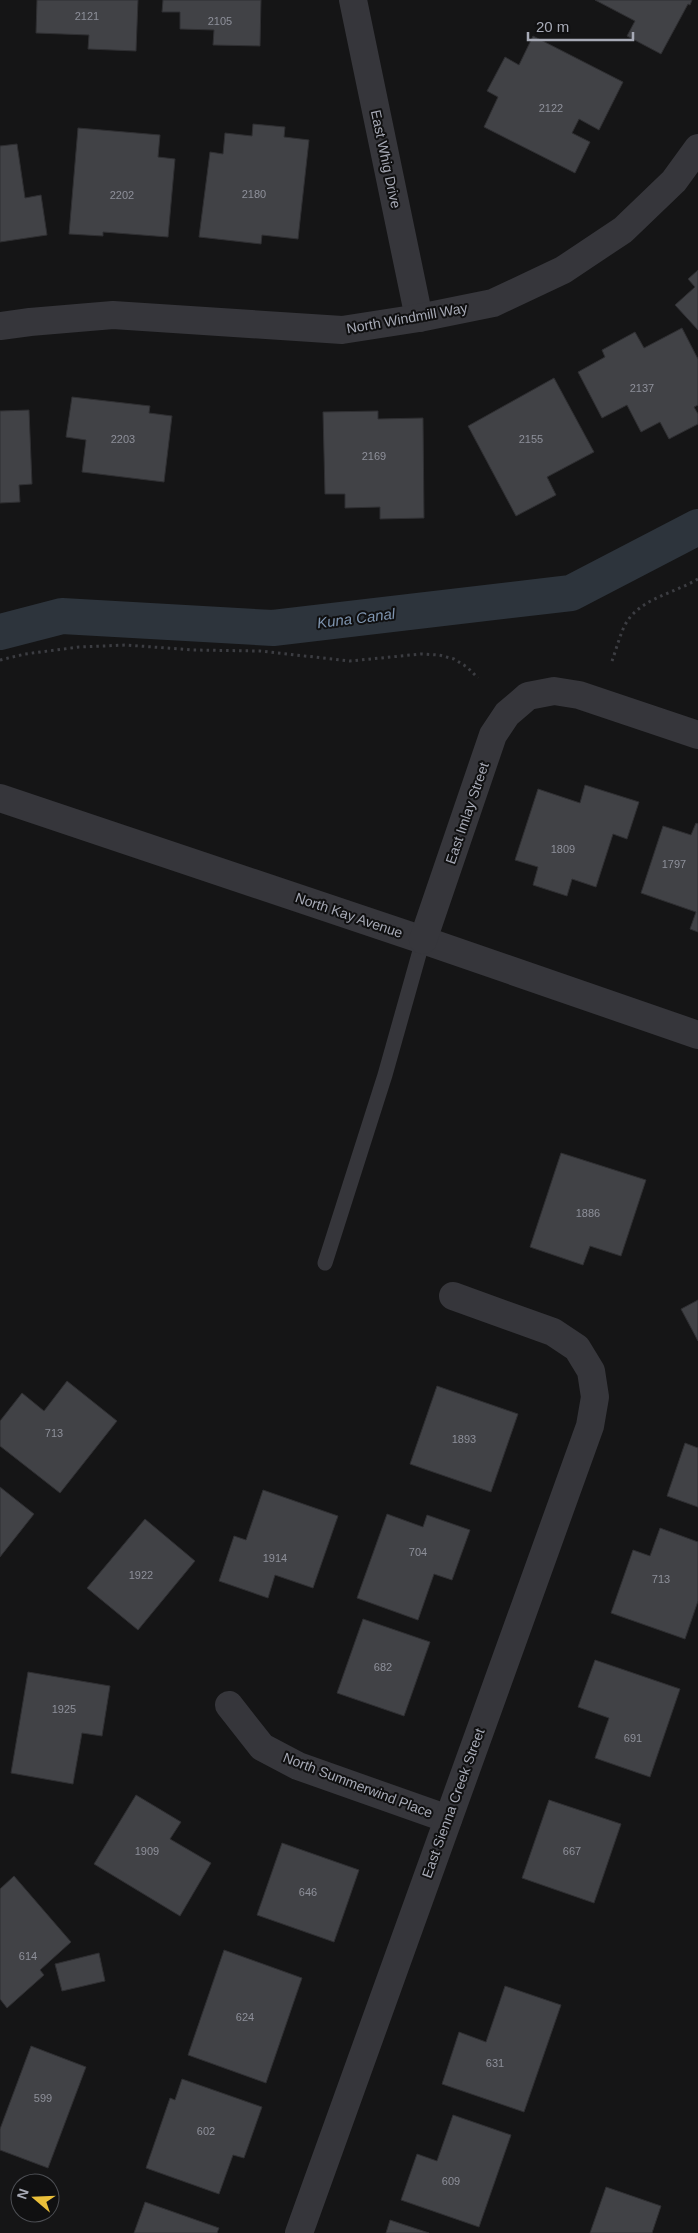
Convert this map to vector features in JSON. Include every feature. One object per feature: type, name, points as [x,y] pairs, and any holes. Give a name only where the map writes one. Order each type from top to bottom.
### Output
[{"type":"street","name":"East Whig Drive","points":[[353,0],[419,318]]},
{"type":"street","name":"North Windmill Way","points":[[0,326],[113,315],[342,330],[419,318],[493,303],[563,270],[623,230],[674,181],[698,148]]},
{"type":"street","name":"East Imlay Street","points":[[423,940],[493,735],[507,714],[528,696],[554,691],[580,695],[698,736]]},
{"type":"street","name":"North Kay Avenue","points":[[0,798],[423,940],[698,1036]]},
{"type":"street","name":"East Sienna Creek Street","points":[[299,2233],[590,1426],[595,1397],[591,1371],[577,1348],[552,1332],[453,1296]]},
{"type":"street","name":"North Summerwind Place","points":[[229,1705],[262,1747],[298,1766],[448,1819]]},
{"type":"lane","points":[[325,1263],[385,1075],[423,940]]},
{"type":"path","points":[[612,661],[624,627],[641,606],[698,579]]},
{"type":"path","points":[[0,660],[25,654],[79,647],[126,645],[193,650],[260,651],[350,661],[421,654],[439,655],[454,659],[467,667],[478,678]]},
{"type":"building","points":[[37,0],[138,0],[136,51],[88,49],[89,35],[36,33]]},
{"type":"building","points":[[163,0],[261,0],[260,46],[213,45],[214,30],[180,29],[180,12],[162,12]]},
{"type":"building","points":[[595,0],[692,0],[661,54],[627,36],[635,21]]},
{"type":"building","points":[[533,36],[623,82],[599,130],[579,119],[572,133],[590,142],[575,173],[484,127],[498,97],[487,91],[505,57],[519,65]]},
{"type":"building","points":[[253,124],[285,127],[284,137],[309,140],[298,239],[262,235],[261,244],[199,237],[210,152],[223,154],[225,133],[252,136]]},
{"type":"building","points":[[78,128],[160,135],[158,157],[175,159],[168,237],[103,232],[103,236],[69,234]]},
{"type":"building","points":[[17,144],[25,198],[41,195],[47,235],[0,242],[0,146]]},
{"type":"building","points":[[698,270],[698,330],[675,305],[695,287],[688,279]]},
{"type":"building","points":[[682,328],[698,359],[698,405],[694,407],[698,414],[698,424],[669,439],[660,422],[641,432],[627,405],[602,418],[578,372],[605,357],[602,350],[635,332],[644,348]]},
{"type":"building","points":[[554,378],[594,452],[547,477],[556,495],[516,516],[468,426]]},
{"type":"building","points":[[72,397],[150,406],[149,413],[172,416],[164,482],[82,472],[86,440],[66,437]]},
{"type":"building","points":[[29,410],[32,484],[19,485],[20,502],[0,503],[0,411]]},
{"type":"building","points":[[378,411],[378,419],[423,418],[424,518],[380,519],[380,507],[345,508],[345,494],[325,494],[323,412]]},
{"type":"building","points":[[585,785],[639,802],[627,839],[613,834],[596,887],[572,879],[567,896],[533,885],[538,867],[515,860],[538,789],[580,803]]},
{"type":"building","points":[[696,823],[698,824],[698,932],[690,929],[696,912],[641,893],[663,826],[691,835]]},
{"type":"building","points":[[561,1153],[646,1180],[621,1256],[590,1246],[583,1265],[530,1247]]},
{"type":"building","points":[[698,1300],[698,1341],[681,1309]]},
{"type":"building","points":[[67,1381],[117,1421],[60,1493],[0,1446],[0,1421],[22,1393],[44,1411]]},
{"type":"building","points":[[437,1386],[518,1414],[491,1492],[410,1464]]},
{"type":"building","points":[[685,1443],[698,1448],[698,1507],[667,1496]]},
{"type":"building","points":[[0,1487],[34,1514],[0,1557]]},
{"type":"building","points":[[263,1490],[338,1516],[313,1588],[275,1575],[268,1598],[219,1581],[234,1536],[246,1540]]},
{"type":"building","points":[[387,1514],[423,1527],[427,1515],[470,1530],[452,1580],[434,1574],[418,1620],[357,1598]]},
{"type":"building","points":[[145,1519],[195,1561],[138,1630],[87,1588]]},
{"type":"building","points":[[660,1528],[698,1542],[698,1601],[685,1639],[611,1613],[633,1550],[650,1556]]},
{"type":"building","points":[[363,1619],[430,1642],[404,1716],[337,1693]]},
{"type":"building","points":[[595,1660],[680,1689],[650,1777],[595,1758],[609,1718],[578,1707]]},
{"type":"building","points":[[28,1672],[110,1686],[102,1736],[82,1733],[73,1784],[11,1773]]},
{"type":"building","points":[[136,1795],[181,1822],[170,1839],[211,1863],[180,1916],[94,1864]]},
{"type":"building","points":[[549,1800],[621,1824],[594,1903],[522,1878]]},
{"type":"building","points":[[282,1843],[359,1870],[334,1942],[257,1915]]},
{"type":"building","points":[[14,1876],[71,1942],[40,1970],[44,1975],[7,2008],[0,1999],[0,1889]]},
{"type":"building","points":[[224,1950],[302,1978],[266,2083],[188,2055]]},
{"type":"building","points":[[99,1953],[105,1981],[62,1991],[55,1964]]},
{"type":"building","points":[[505,1986],[561,2005],[524,2112],[442,2084],[459,2032],[486,2042]]},
{"type":"building","points":[[31,2046],[86,2067],[48,2168],[0,2150],[0,2129]]},
{"type":"building","points":[[182,2079],[262,2107],[244,2158],[233,2155],[219,2194],[146,2168],[170,2098],[175,2100]]},
{"type":"building","points":[[453,2115],[511,2135],[479,2227],[401,2200],[417,2154],[437,2161]]},
{"type":"building","points":[[606,2187],[661,2206],[652,2233],[590,2233]]},
{"type":"building","points":[[145,2202],[219,2228],[217,2233],[134,2233]]},
{"type":"building","points":[[390,2220],[429,2233],[386,2233]]},
{"type":"waterway","name":"Kuna Canal","points":[[0,632],[62,616],[273,628],[571,593],[698,527]]}]
